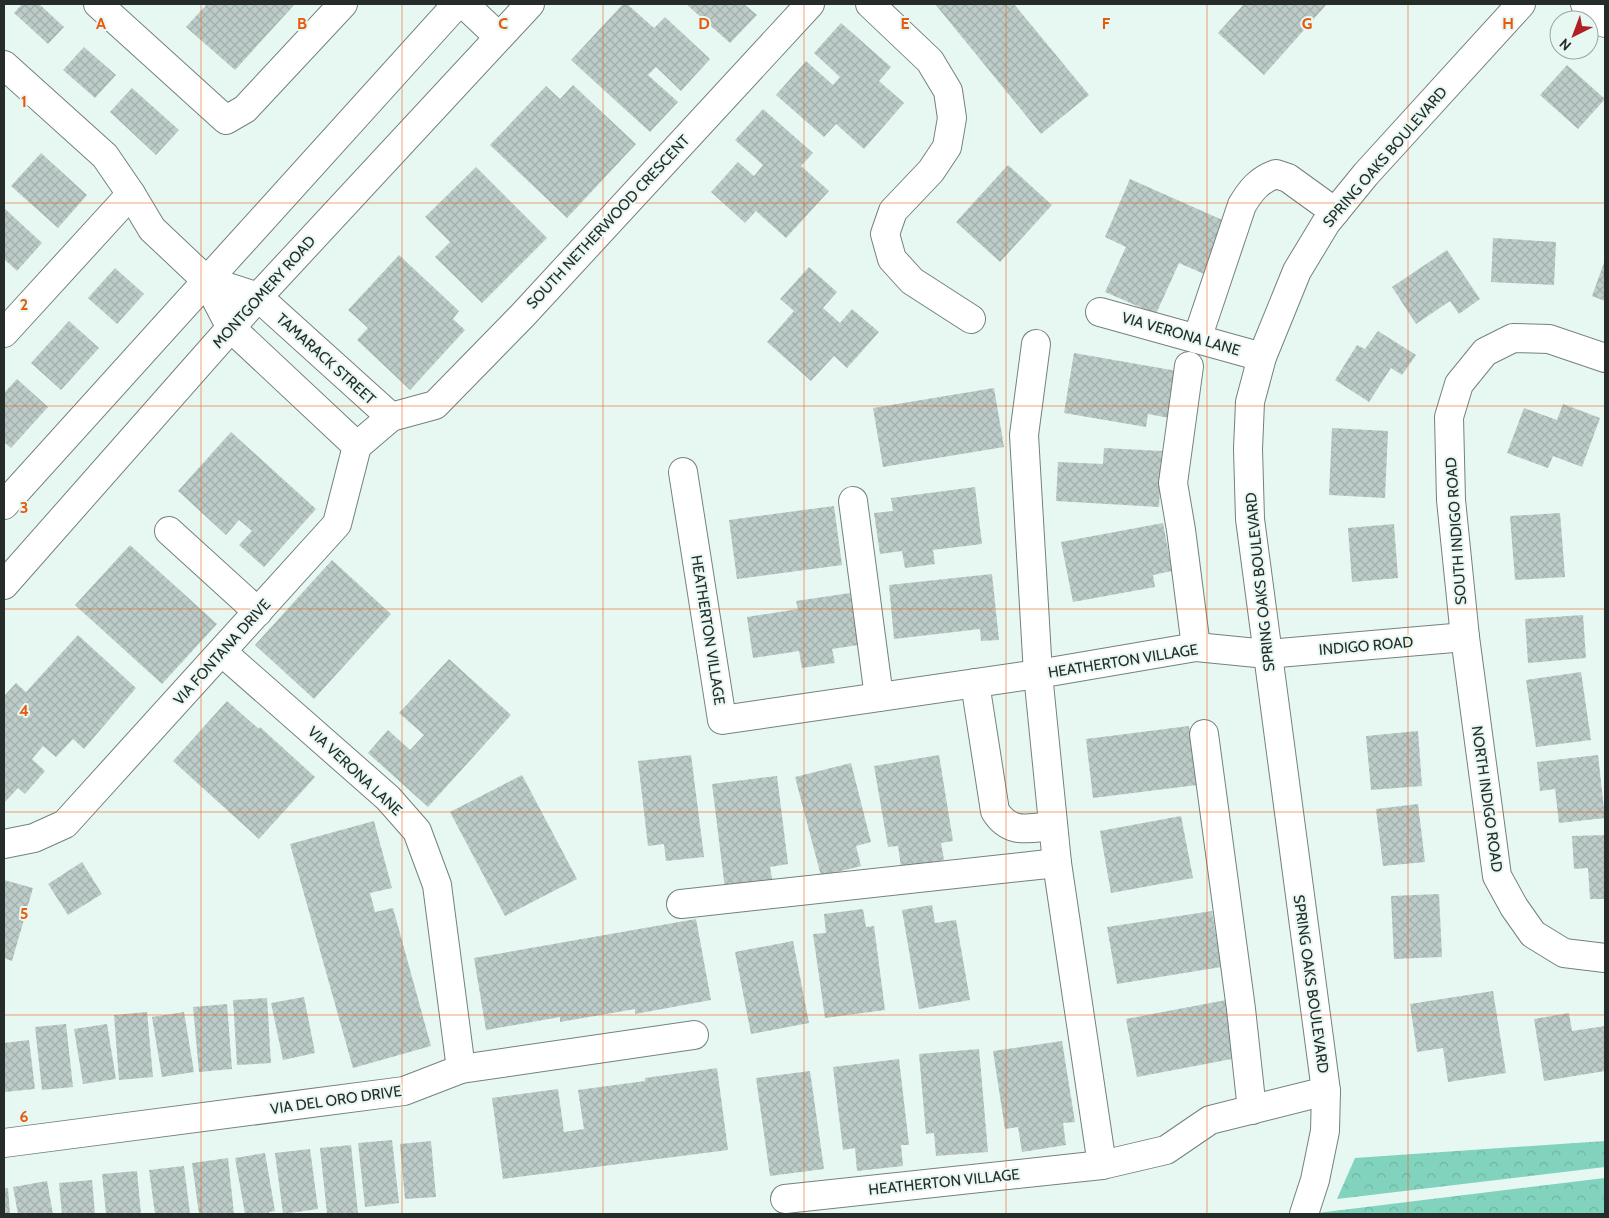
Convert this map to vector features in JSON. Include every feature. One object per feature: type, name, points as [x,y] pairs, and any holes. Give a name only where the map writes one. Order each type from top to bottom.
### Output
[{"type":"street","points":[[98,4],[226,120],[245,110],[343,4]]},
{"type":"street","points":[[4,505],[457,4]]},
{"type":"street","points":[[464,4],[499,37]]},
{"type":"street","name":"MONTGOMERY ROAD","points":[[4,585],[258,298],[530,4]]},
{"type":"street","name":"SOUTH NETHERWOOD CRESCENT","points":[[391,417],[435,405],[522,316],[810,4]]},
{"type":"street","points":[[870,4],[930,61],[948,91],[952,118],[947,147],[931,171],[893,211],[886,234],[892,259],[912,281],[971,319]]},
{"type":"street","name":"SPRING OAKS BOULEVARD","points":[[1304,1214],[1315,1180],[1325,1131],[1326,1091],[1250,518],[1248,449],[1250,402],[1262,357],[1297,271],[1326,223],[1366,174],[1521,4]]},
{"type":"street","points":[[1585,4],[1605,23]]},
{"type":"street","name":"TAMARACK STREET","points":[[4,64],[105,156],[152,229],[206,280],[231,328],[357,446]]},
{"type":"street","points":[[1197,339],[1242,205],[1252,189],[1260,181],[1276,174],[1288,178],[1335,212]]},
{"type":"street","points":[[7,322],[131,194]]},
{"type":"street","name":"TAMARACK STREET","points":[[206,280],[258,298],[391,417]]},
{"type":"street","name":"VIA VERONA LANE","points":[[1100,312],[1262,357]]},
{"type":"street","name":"SOUTH INDIGO ROAD","points":[[1465,637],[1450,500],[1449,417],[1459,384],[1485,352],[1513,338],[1549,339],[1605,358]]},
{"type":"street","name":"HEATHERTON VILLAGE","points":[[1036,344],[1024,435],[1038,674],[1057,863],[1102,1165]]},
{"type":"street","points":[[1189,366],[1173,483],[1196,647]]},
{"type":"street","points":[[357,446],[391,417]]},
{"type":"street","name":"VIA FONTANA DRIVE","points":[[4,844],[34,838],[65,824],[337,524],[357,446]]},
{"type":"street","name":"HEATHERTON VILLAGE","points":[[683,472],[722,720],[1038,674],[1196,647],[1267,654]]},
{"type":"street","points":[[853,501],[879,697]]},
{"type":"street","points":[[169,531],[258,612]]},
{"type":"street","name":"INDIGO ROAD","points":[[1267,654],[1465,637]]},
{"type":"street","name":"NORTH INDIGO ROAD","points":[[1465,637],[1497,876],[1514,907],[1533,934],[1564,953],[1605,958]]},
{"type":"street","name":"VIA VERONA LANE","points":[[222,652],[388,798],[417,830],[437,885],[461,1069]]},
{"type":"street","points":[[975,683],[995,811],[1000,820],[1010,827],[1020,829],[1053,826]]},
{"type":"street","points":[[1204,734],[1252,1110]]},
{"type":"street","points":[[681,904],[1057,863]]},
{"type":"street","name":"VIA DEL ORO DRIVE","points":[[4,1143],[404,1092],[461,1069],[694,1035]]},
{"type":"street","name":"HEATHERTON VILLAGE","points":[[785,1200],[1102,1165],[1166,1150],[1210,1120],[1326,1091]]},
{"type":"green space","points":[[1605,1141],[1605,1167],[1337,1199],[1355,1158]]},
{"type":"green space","points":[[1605,1178],[1605,1214],[1309,1214]]},
{"type":"building","points":[[22,4],[39,4],[64,27],[48,44],[14,13]]},
{"type":"building","points":[[207,4],[295,4],[235,70],[186,27]]},
{"type":"building","points":[[623,4],[627,4],[654,28],[665,17],[710,59],[681,91],[656,67],[648,75],[678,102],[650,132],[571,60]]},
{"type":"building","points":[[686,4],[744,4],[757,15],[730,43]]},
{"type":"building","points":[[935,4],[1014,4],[1089,95],[1041,134]]},
{"type":"building","points":[[1244,4],[1327,4],[1264,75],[1218,33]]},
{"type":"building","points":[[841,23],[891,67],[879,81],[904,103],[864,149],[836,124],[824,137],[776,95],[806,61],[833,85],[840,77],[814,53]]},
{"type":"building","points":[[84,47],[116,75],[95,98],[63,70]]},
{"type":"building","points":[[1567,65],[1605,99],[1578,129],[1540,95]]},
{"type":"building","points":[[573,85],[636,144],[567,218],[490,145],[546,86],[560,99]]},
{"type":"building","points":[[132,88],[179,130],[156,155],[110,112]]},
{"type":"building","points":[[763,109],[813,153],[801,166],[829,191],[786,238],[756,211],[745,223],[711,192],[738,162],[754,176],[763,165],[735,140]]},
{"type":"building","points":[[41,153],[87,195],[58,228],[11,186]]},
{"type":"building","points":[[1008,165],[1052,205],[1000,262],[956,222]]},
{"type":"building","points":[[476,167],[547,238],[482,303],[435,257],[450,242],[425,217]]},
{"type":"building","points":[[1130,179],[1227,222],[1204,274],[1179,263],[1156,314],[1105,292],[1126,247],[1105,237]]},
{"type":"building","points":[[4,208],[42,243],[17,271],[4,259]]},
{"type":"building","points":[[1493,238],[1556,242],[1554,285],[1491,282]]},
{"type":"building","points":[[1447,250],[1480,299],[1459,314],[1450,301],[1416,324],[1392,287]]},
{"type":"building","points":[[399,255],[459,311],[453,319],[465,330],[410,390],[357,340],[368,328],[348,310]]},
{"type":"building","points":[[1605,260],[1605,301],[1592,296]]},
{"type":"building","points":[[809,267],[837,292],[823,308],[840,323],[852,309],[879,332],[847,368],[834,356],[811,381],[767,342],[794,311],[780,299]]},
{"type":"building","points":[[115,268],[144,294],[117,324],[88,298]]},
{"type":"building","points":[[69,321],[99,348],[61,390],[31,363]]},
{"type":"building","points":[[1378,331],[1416,355],[1402,375],[1391,368],[1369,402],[1335,380],[1357,345],[1365,349]]},
{"type":"building","points":[[1074,353],[1177,371],[1169,418],[1148,414],[1146,427],[1064,413]]},
{"type":"building","points":[[17,379],[48,407],[11,448],[4,442],[4,393]]},
{"type":"building","points":[[994,388],[1004,447],[883,467],[873,408]]},
{"type":"building","points":[[1563,404],[1600,418],[1582,467],[1553,456],[1548,468],[1507,453],[1524,408],[1557,420]]},
{"type":"building","points":[[1332,428],[1388,431],[1385,498],[1329,495]]},
{"type":"building","points":[[231,432],[316,509],[264,567],[239,545],[252,531],[239,520],[226,535],[178,491]]},
{"type":"building","points":[[1104,448],[1162,451],[1159,507],[1056,501],[1058,462],[1103,464]]},
{"type":"building","points":[[975,487],[982,544],[933,550],[935,564],[905,568],[902,551],[880,554],[874,513],[893,511],[891,498]]},
{"type":"building","points":[[834,506],[842,565],[737,579],[729,520]]},
{"type":"building","points":[[1560,513],[1565,577],[1515,580],[1510,516]]},
{"type":"building","points":[[1163,523],[1172,571],[1153,575],[1155,587],[1073,602],[1061,542]]},
{"type":"building","points":[[1394,524],[1398,578],[1352,582],[1348,528]]},
{"type":"building","points":[[130,545],[217,624],[162,684],[75,605]]},
{"type":"building","points":[[332,560],[391,614],[314,699],[255,645]]},
{"type":"building","points":[[992,574],[999,640],[981,641],[980,629],[894,639],[889,585]]},
{"type":"building","points":[[850,593],[858,645],[832,649],[835,663],[802,668],[799,651],[753,658],[747,617],[798,609],[796,601]]},
{"type":"building","points":[[1583,615],[1586,658],[1528,663],[1525,619]]},
{"type":"building","points":[[78,635],[136,688],[84,749],[73,739],[56,757],[43,746],[32,759],[45,771],[25,794],[18,788],[4,803],[4,696],[16,683],[26,692]]},
{"type":"building","points":[[449,659],[511,715],[428,807],[368,753],[388,730],[410,750],[424,735],[399,713]]},
{"type":"building","points":[[1581,672],[1591,740],[1536,747],[1526,680]]},
{"type":"building","points":[[227,701],[259,729],[260,727],[315,777],[259,839],[173,761]]},
{"type":"building","points":[[1189,726],[1197,785],[1093,798],[1086,739]]},
{"type":"building","points":[[1418,731],[1422,786],[1371,790],[1366,736]]},
{"type":"building","points":[[691,755],[704,857],[666,861],[664,844],[648,846],[638,761]]},
{"type":"building","points":[[939,755],[953,841],[941,843],[944,860],[901,867],[898,846],[888,847],[874,766]]},
{"type":"building","points":[[1598,755],[1605,818],[1559,823],[1555,789],[1540,791],[1537,762]]},
{"type":"building","points":[[851,763],[871,842],[856,846],[861,866],[821,876],[795,777]]},
{"type":"building","points":[[522,775],[577,879],[505,916],[450,812]]},
{"type":"building","points":[[777,776],[788,864],[770,867],[773,883],[725,889],[712,784]]},
{"type":"building","points":[[1418,804],[1425,862],[1383,866],[1376,809]]},
{"type":"building","points":[[1181,816],[1193,878],[1111,893],[1100,831]]},
{"type":"building","points":[[374,821],[392,888],[370,893],[375,912],[393,908],[431,1046],[353,1068],[290,844]]},
{"type":"building","points":[[1605,835],[1605,899],[1590,899],[1588,868],[1574,869],[1572,836]]},
{"type":"building","points":[[82,862],[102,894],[68,915],[48,884]]},
{"type":"building","points":[[4,880],[33,888],[12,961],[4,958]]},
{"type":"building","points":[[1439,894],[1442,957],[1394,959],[1391,896]]},
{"type":"building","points":[[932,905],[935,923],[956,920],[970,1000],[919,1009],[902,910]]},
{"type":"building","points":[[863,909],[866,927],[874,926],[885,1010],[825,1018],[813,934],[826,933],[824,914]]},
{"type":"building","points":[[1212,911],[1221,967],[1117,984],[1107,927]]},
{"type":"building","points":[[696,919],[711,1000],[635,1014],[635,1009],[560,1022],[560,1017],[486,1030],[474,958]]},
{"type":"building","points":[[793,941],[809,1023],[751,1034],[735,952]]},
{"type":"building","points":[[1493,991],[1506,1073],[1448,1082],[1443,1048],[1417,1052],[1410,1004]]},
{"type":"building","points":[[304,997],[315,1053],[283,1060],[271,1003]]},
{"type":"building","points":[[267,998],[271,1063],[237,1065],[233,1000]]},
{"type":"building","points":[[1226,1000],[1237,1058],[1137,1077],[1126,1019]]},
{"type":"building","points":[[227,1004],[232,1069],[199,1072],[193,1007]]},
{"type":"building","points":[[147,1012],[153,1077],[119,1080],[114,1015]]},
{"type":"building","points":[[184,1012],[194,1072],[162,1077],[152,1017]]},
{"type":"building","points":[[1569,1013],[1572,1031],[1605,1026],[1605,1071],[1544,1081],[1534,1019]]},
{"type":"building","points":[[66,1024],[73,1087],[42,1090],[35,1027]]},
{"type":"building","points":[[107,1024],[116,1079],[83,1084],[74,1029]]},
{"type":"building","points":[[29,1040],[35,1089],[4,1092],[4,1043]]},
{"type":"building","points":[[1062,1041],[1075,1122],[1063,1123],[1066,1145],[1022,1152],[1018,1127],[1005,1129],[993,1051]]},
{"type":"building","points":[[979,1049],[988,1152],[936,1156],[934,1133],[926,1134],[919,1054]]},
{"type":"building","points":[[899,1059],[909,1145],[901,1145],[903,1166],[857,1171],[855,1148],[843,1150],[833,1067]]},
{"type":"building","points":[[717,1068],[728,1150],[503,1179],[492,1098],[558,1089],[564,1132],[584,1129],[578,1090],[645,1081],[645,1078]]},
{"type":"building","points":[[810,1071],[824,1169],[770,1176],[756,1078]]},
{"type":"building","points":[[392,1140],[399,1203],[365,1207],[358,1143]]},
{"type":"building","points":[[431,1141],[436,1197],[405,1199],[400,1144]]},
{"type":"building","points":[[351,1145],[358,1213],[327,1214],[320,1148]]},
{"type":"building","points":[[310,1149],[318,1209],[283,1214],[275,1153]]},
{"type":"building","points":[[265,1153],[275,1211],[269,1212],[269,1214],[245,1214],[235,1158]]},
{"type":"building","points":[[228,1158],[234,1214],[199,1214],[192,1163]]},
{"type":"building","points":[[184,1166],[190,1214],[155,1214],[149,1170]]},
{"type":"building","points":[[137,1171],[141,1214],[106,1214],[102,1174]]},
{"type":"building","points":[[92,1180],[95,1214],[62,1214],[59,1183]]},
{"type":"building","points":[[47,1181],[53,1214],[18,1214],[13,1187]]},
{"type":"building","points":[[4,1188],[8,1188],[10,1214],[4,1214]]}]
